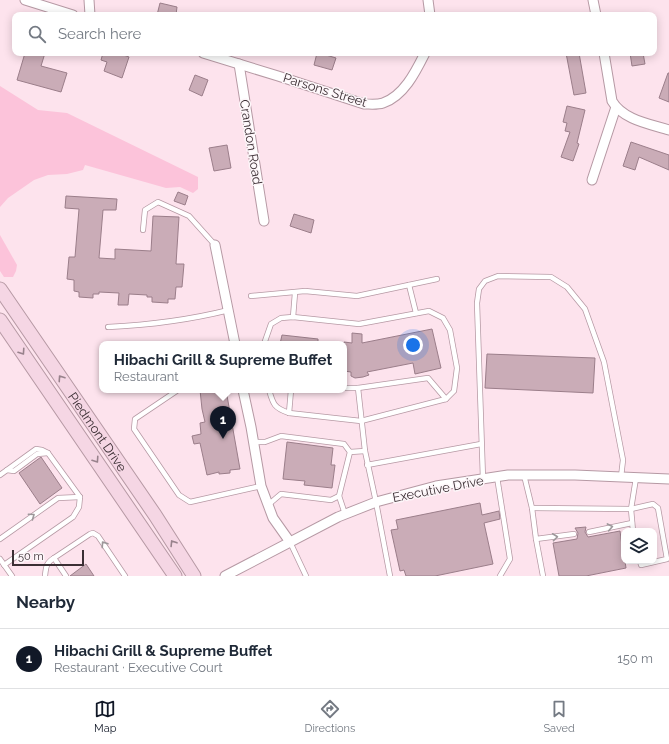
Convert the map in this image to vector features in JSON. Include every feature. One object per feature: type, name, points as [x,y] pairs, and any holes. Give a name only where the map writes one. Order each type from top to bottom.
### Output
[{"type":"main road","name":"Piedmont Drive","points":[[0,289],[155,515],[194,576]]},
{"type":"main road","name":"Piedmont Drive","points":[[0,320],[175,576]]},
{"type":"street","points":[[25,0],[63,12]]},
{"type":"street","points":[[89,0],[90,12]]},
{"type":"street","points":[[428,0],[430,12]]},
{"type":"street","points":[[593,0],[595,12]]},
{"type":"street","name":"Parsons Street","points":[[213,56],[364,104],[383,103],[399,94],[411,79],[423,56]]},
{"type":"street","points":[[604,56],[612,101],[616,107],[623,113],[638,120],[669,130]]},
{"type":"street","name":"Crandon Road","points":[[239,64],[264,221]]},
{"type":"street","points":[[592,180],[616,107]]},
{"type":"street","points":[[215,245],[234,341]]},
{"type":"street","points":[[244,393],[261,486],[267,506],[273,518],[290,542]]},
{"type":"street","name":"Executive Drive","points":[[225,576],[345,514],[376,502],[436,486],[497,477],[524,475],[621,477],[669,480]]},
{"type":"lane","points":[[143,230],[145,210],[158,202],[189,216],[215,245]]},
{"type":"lane","points":[[483,479],[478,290],[485,281],[498,276],[551,277],[567,287],[585,309],[604,362],[623,460],[621,477]]},
{"type":"lane","points":[[251,296],[305,291],[357,296],[438,279]]},
{"type":"lane","points":[[409,285],[416,313]]},
{"type":"lane","points":[[293,317],[295,293]]},
{"type":"lane","points":[[108,327],[150,325],[229,310]]},
{"type":"lane","points":[[265,341],[271,324],[281,318],[293,317],[359,324],[429,311],[443,318],[450,330],[457,368],[454,391],[446,399],[361,421],[289,413],[280,410],[273,403],[270,393]]},
{"type":"lane","points":[[347,388],[358,388],[428,378],[446,399]]},
{"type":"lane","points":[[358,388],[367,465],[376,502],[390,576]]},
{"type":"lane","points":[[174,393],[135,419],[134,430],[179,495],[190,502],[261,486]]},
{"type":"lane","points":[[289,413],[291,393]]},
{"type":"lane","points":[[254,442],[265,442],[281,436],[344,444],[350,452]]},
{"type":"lane","points":[[367,465],[481,444]]},
{"type":"lane","points":[[0,475],[36,450],[42,450],[48,453],[80,497],[79,508],[73,518],[4,565]]},
{"type":"lane","points":[[350,452],[365,452]]},
{"type":"lane","points":[[345,514],[339,496],[350,452]]},
{"type":"lane","points":[[524,475],[532,508],[542,576]]},
{"type":"lane","points":[[497,477],[510,559],[500,576]]},
{"type":"lane","points":[[633,528],[630,509],[636,478]]},
{"type":"lane","points":[[267,506],[281,494],[331,500],[339,496]]},
{"type":"lane","points":[[0,539],[58,498],[80,497]]},
{"type":"lane","points":[[532,508],[630,509],[652,504],[658,508],[667,559],[657,561]]},
{"type":"lane","points":[[589,532],[632,523]]},
{"type":"lane","points":[[44,576],[46,565],[49,561],[93,533],[98,536],[126,576]]},
{"type":"lane","points":[[536,539],[574,534]]},
{"type":"lane","points":[[290,542],[306,576]]},
{"type":"lane","points":[[54,558],[66,576]]},
{"type":"lane","points":[[0,559],[12,576]]},
{"type":"shaded area","points":[[0,86],[38,110],[67,113],[198,177],[198,189],[193,193],[180,187],[166,188],[85,165],[83,170],[67,174],[48,175],[34,180],[8,198],[0,207]]},
{"type":"shaded area","points":[[0,235],[17,265],[13,277],[4,277],[0,271]]},
{"type":"building","points":[[160,3],[177,7],[176,12],[158,12]]},
{"type":"building","points":[[24,56],[44,56],[41,66],[67,73],[61,92],[17,80]]},
{"type":"building","points":[[102,56],[129,57],[122,78],[104,71],[107,62],[101,60]]},
{"type":"building","points":[[316,56],[329,56],[336,58],[332,70],[314,65]]},
{"type":"building","points":[[567,56],[580,56],[586,93],[574,95]]},
{"type":"building","points":[[630,56],[644,56],[645,64],[632,66]]},
{"type":"building","points":[[669,73],[669,102],[659,98]]},
{"type":"building","points":[[195,75],[208,80],[202,96],[189,90]]},
{"type":"building","points":[[567,106],[585,110],[577,143],[579,144],[573,161],[561,157],[570,132],[565,131],[567,123],[563,122]]},
{"type":"building","points":[[631,142],[669,155],[669,170],[639,157],[635,170],[623,166]]},
{"type":"building","points":[[227,145],[231,168],[214,171],[209,148]]},
{"type":"building","points":[[178,192],[188,196],[185,205],[174,201]]},
{"type":"building","points":[[66,196],[117,199],[116,210],[103,210],[99,258],[115,259],[115,249],[151,251],[153,216],[179,217],[176,264],[184,264],[182,287],[176,287],[175,299],[168,299],[168,303],[152,302],[152,297],[147,297],[147,295],[129,294],[128,305],[118,305],[119,293],[99,292],[99,294],[93,294],[93,298],[79,297],[79,292],[74,291],[74,280],[67,279],[69,257],[75,257],[79,209],[65,208]]},
{"type":"building","points":[[294,214],[314,220],[311,233],[290,226]]},
{"type":"building","points":[[432,329],[441,368],[415,374],[413,363],[367,372],[369,375],[355,378],[351,376],[351,372],[347,371],[347,342],[352,343],[352,333],[362,334],[362,343]]},
{"type":"building","points":[[282,335],[318,339],[318,341],[281,341]]},
{"type":"building","points":[[487,354],[595,358],[593,393],[485,388]]},
{"type":"building","points":[[200,393],[227,393],[240,469],[230,470],[230,473],[219,474],[219,472],[207,475],[200,443],[194,444],[192,436],[201,434],[200,423],[205,422]]},
{"type":"building","points":[[287,442],[333,448],[331,465],[335,465],[332,488],[304,485],[305,481],[283,479]]},
{"type":"building","points":[[41,457],[62,488],[40,504],[19,473]]},
{"type":"building","points":[[480,503],[482,515],[499,511],[500,519],[484,523],[493,564],[435,576],[406,576],[404,570],[400,571],[391,530],[398,529],[396,520]]},
{"type":"building","points":[[586,527],[585,532],[588,537],[620,531],[621,564],[625,564],[626,568],[586,576],[559,576],[553,543],[577,539],[578,533],[575,528]]},
{"type":"building","points":[[86,564],[94,576],[70,576]]},
{"type":"place","name":"Hibachi Grill & Supreme Buffet","points":[[223,439]]}]
